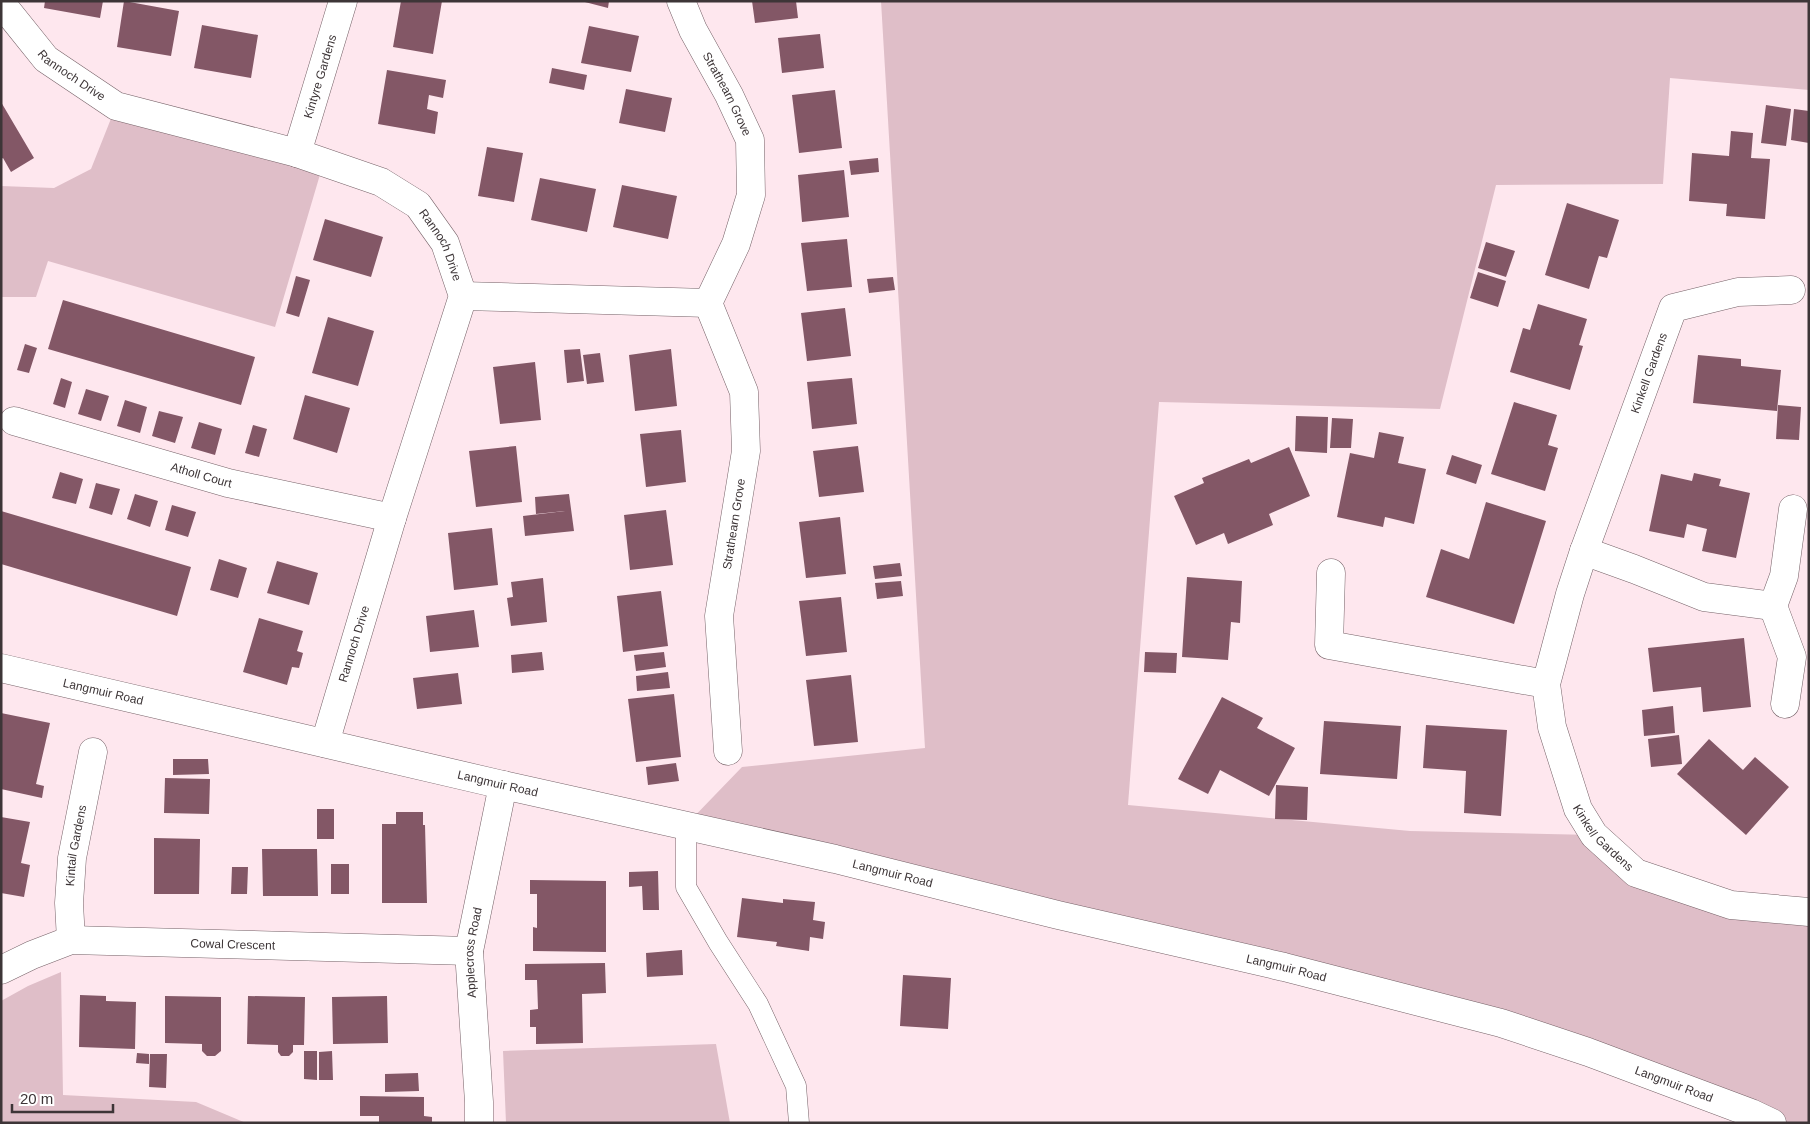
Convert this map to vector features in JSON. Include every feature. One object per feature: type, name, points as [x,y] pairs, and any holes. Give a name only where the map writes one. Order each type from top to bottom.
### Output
[{"type":"street","name":"Kintyre Gardens","points":[[297,153],[343,1]]},
{"type":"street","name":"Strathearn Grove","points":[[682,1],[693,30],[729,95],[750,140],[752,196],[736,244],[708,303],[744,392],[746,450],[719,616],[728,751]]},
{"type":"street","name":"Rannoch Drive","points":[[1,2],[46,59],[116,106],[297,153],[381,182],[418,205],[445,243],[463,296],[392,518],[325,743]]},
{"type":"street","name":"Kinkell Gardens","points":[[1791,290],[1738,292],[1673,308],[1584,551],[1570,594],[1546,684],[1552,727],[1578,808],[1594,835],[1636,873],[1731,905],[1809,912]]},
{"type":"street","points":[[463,296],[708,303]]},
{"type":"street","name":"Atholl Court","points":[[14,420],[228,482],[392,518]]},
{"type":"street","points":[[1785,704],[1792,657],[1773,606],[1784,576],[1793,509]]},
{"type":"street","points":[[1584,551],[1704,598],[1773,606]]},
{"type":"street","points":[[1331,573],[1329,645],[1546,684]]},
{"type":"street","name":"Langmuir Road","points":[[1,668],[503,785],[835,859],[1058,915],[1284,967],[1501,1023],[1588,1052],[1772,1123]]},
{"type":"street","name":"Kintail Gardens","points":[[71,940],[69,903],[72,858],[93,752]]},
{"type":"street","name":"Applecross Road","points":[[479,1123],[469,951],[503,785]]},
{"type":"street","name":"Cowal Crescent","points":[[1,970],[32,955],[71,940],[469,951]]},
{"type":"lane","points":[[686,825],[686,887],[718,942],[758,1004],[796,1086],[799,1123]]},
{"type":"shaded area","points":[[881,1],[1809,1],[1809,90],[1670,78],[1663,184],[1496,185],[1440,409],[1159,402],[1128,805],[1410,831],[1594,835],[1636,873],[1809,912],[1809,1123],[1772,1123],[1588,1052],[686,825],[742,767],[925,748]]},
{"type":"shaded area","points":[[116,106],[324,161],[275,327],[48,261],[36,297],[1,297],[1,186],[54,188],[91,169]]},
{"type":"shaded area","points":[[61,972],[63,1095],[196,1102],[246,1123],[1,1123],[1,1001],[28,986]]},
{"type":"shaded area","points":[[716,1044],[730,1123],[506,1123],[503,1051]]},
{"type":"building","points":[[45,1],[103,1],[100,18],[44,8]]},
{"type":"building","points":[[124,1],[179,11],[171,56],[117,47]]},
{"type":"building","points":[[401,1],[442,1],[433,54],[393,47]]},
{"type":"building","points":[[581,1],[609,1],[608,8]]},
{"type":"building","points":[[752,1],[796,1],[798,18],[755,23]]},
{"type":"building","points":[[202,25],[258,35],[251,78],[194,68]]},
{"type":"building","points":[[589,26],[639,36],[631,72],[581,63]]},
{"type":"building","points":[[820,34],[824,68],[782,73],[778,38]]},
{"type":"building","points":[[552,68],[587,75],[584,90],[549,83]]},
{"type":"building","points":[[387,70],[446,80],[443,98],[429,95],[427,109],[438,112],[435,134],[378,124]]},
{"type":"building","points":[[626,89],[672,98],[665,132],[619,123]]},
{"type":"building","points":[[835,90],[842,148],[799,153],[792,95]]},
{"type":"building","points":[[1,102],[34,158],[11,172],[3,158],[1,159]]},
{"type":"building","points":[[1766,105],[1791,109],[1786,146],[1761,143]]},
{"type":"building","points":[[1794,109],[1809,111],[1809,143],[1791,140]]},
{"type":"building","points":[[1731,131],[1753,133],[1751,158],[1770,159],[1765,219],[1726,216],[1727,204],[1689,201],[1692,153],[1729,156]]},
{"type":"building","points":[[487,147],[523,153],[514,202],[478,196]]},
{"type":"building","points":[[878,158],[879,172],[851,175],[849,161]]},
{"type":"building","points":[[844,170],[849,217],[802,222],[798,175]]},
{"type":"building","points":[[540,178],[596,189],[587,232],[531,220]]},
{"type":"building","points":[[622,185],[677,196],[668,239],[613,227]]},
{"type":"building","points":[[1567,203],[1619,220],[1607,258],[1599,256],[1589,289],[1545,275]]},
{"type":"building","points":[[325,219],[383,237],[371,277],[313,260]]},
{"type":"building","points":[[847,239],[852,287],[807,291],[801,243]]},
{"type":"building","points":[[1486,242],[1515,251],[1506,277],[1478,268]]},
{"type":"building","points":[[1478,272],[1506,281],[1498,307],[1470,298]]},
{"type":"building","points":[[296,276],[310,280],[299,317],[286,313]]},
{"type":"building","points":[[893,277],[895,290],[869,293],[867,279]]},
{"type":"building","points":[[63,300],[255,357],[241,405],[48,349]]},
{"type":"building","points":[[1538,304],[1587,319],[1579,345],[1583,346],[1570,390],[1510,372],[1523,328],[1530,330]]},
{"type":"building","points":[[845,308],[851,356],[807,361],[801,313]]},
{"type":"building","points":[[328,317],[374,331],[358,386],[312,373]]},
{"type":"building","points":[[25,344],[37,348],[29,373],[17,370]]},
{"type":"building","points":[[580,349],[584,381],[567,383],[564,350]]},
{"type":"building","points":[[671,349],[677,406],[635,411],[629,355]]},
{"type":"building","points":[[600,353],[604,382],[587,384],[583,355]]},
{"type":"building","points":[[1698,355],[1741,359],[1741,366],[1781,370],[1777,411],[1693,403]]},
{"type":"building","points":[[535,362],[541,420],[500,424],[493,367]]},
{"type":"building","points":[[61,378],[72,382],[65,408],[53,404]]},
{"type":"building","points":[[852,378],[857,424],[812,429],[807,382]]},
{"type":"building","points":[[86,389],[109,396],[101,421],[78,414]]},
{"type":"building","points":[[305,395],[350,408],[337,453],[293,439]]},
{"type":"building","points":[[125,400],[147,407],[140,433],[117,426]]},
{"type":"building","points":[[1514,402],[1557,415],[1548,445],[1558,448],[1545,491],[1491,474]]},
{"type":"building","points":[[1778,405],[1801,407],[1799,440],[1776,439]]},
{"type":"building","points":[[159,411],[183,417],[175,443],[152,436]]},
{"type":"building","points":[[1296,416],[1328,417],[1327,453],[1295,451]]},
{"type":"building","points":[[1332,418],[1353,419],[1351,448],[1330,448]]},
{"type":"building","points":[[199,422],[222,429],[215,455],[191,448]]},
{"type":"building","points":[[253,425],[267,429],[259,457],[245,453]]},
{"type":"building","points":[[681,430],[686,482],[646,487],[640,434]]},
{"type":"building","points":[[1379,432],[1404,437],[1398,463],[1426,469],[1414,524],[1385,517],[1383,527],[1337,517],[1350,453],[1374,458]]},
{"type":"building","points":[[516,446],[522,502],[476,507],[469,451]]},
{"type":"building","points":[[858,446],[864,492],[819,497],[813,451]]},
{"type":"building","points":[[1289,447],[1310,496],[1269,514],[1273,525],[1228,544],[1224,533],[1196,545],[1174,496],[1204,483],[1202,478],[1249,459],[1251,463]]},
{"type":"building","points":[[1452,455],[1482,465],[1476,484],[1446,474]]},
{"type":"building","points":[[60,472],[83,479],[76,504],[52,498]]},
{"type":"building","points":[[1694,473],[1721,479],[1719,486],[1750,493],[1736,558],[1702,551],[1707,529],[1687,524],[1684,538],[1649,531],[1661,474],[1692,481]]},
{"type":"building","points":[[96,483],[120,489],[112,515],[89,508]]},
{"type":"building","points":[[135,494],[158,501],[150,527],[127,519]]},
{"type":"building","points":[[569,494],[574,531],[525,536],[523,516],[565,511],[536,514],[535,497]]},
{"type":"building","points":[[1486,502],[1546,521],[1514,624],[1426,597],[1441,549],[1469,559]]},
{"type":"building","points":[[172,505],[196,512],[188,537],[165,530]]},
{"type":"building","points":[[666,510],[673,565],[630,570],[624,515]]},
{"type":"building","points":[[1,511],[191,567],[177,616],[1,564]]},
{"type":"building","points":[[840,517],[846,574],[806,578],[799,522]]},
{"type":"building","points":[[492,528],[498,585],[454,590],[448,533]]},
{"type":"building","points":[[219,559],[247,568],[238,598],[210,590]]},
{"type":"building","points":[[277,561],[318,573],[309,605],[267,593]]},
{"type":"building","points":[[900,563],[902,576],[875,579],[873,566]]},
{"type":"building","points":[[1187,577],[1242,581],[1240,623],[1231,622],[1228,660],[1182,657]]},
{"type":"building","points":[[543,578],[547,622],[511,626],[507,598],[513,597],[511,582]]},
{"type":"building","points":[[901,581],[903,596],[877,599],[875,583]]},
{"type":"building","points":[[661,591],[668,646],[623,652],[617,596]]},
{"type":"building","points":[[841,597],[847,652],[806,656],[799,601]]},
{"type":"building","points":[[474,610],[479,647],[430,652],[426,616]]},
{"type":"building","points":[[259,618],[303,631],[297,651],[303,653],[299,668],[292,667],[287,685],[243,672]]},
{"type":"building","points":[[1744,638],[1751,707],[1703,712],[1701,687],[1653,692],[1648,648]]},
{"type":"building","points":[[542,652],[544,670],[512,673],[511,655]]},
{"type":"building","points":[[664,652],[666,667],[636,671],[634,655]]},
{"type":"building","points":[[1145,652],[1177,653],[1176,673],[1144,672]]},
{"type":"building","points":[[668,672],[670,688],[637,691],[636,676]]},
{"type":"building","points":[[458,673],[462,704],[417,709],[413,678]]},
{"type":"building","points":[[851,675],[858,742],[814,746],[806,680]]},
{"type":"building","points":[[674,694],[681,757],[636,762],[628,699]]},
{"type":"building","points":[[1222,697],[1263,718],[1257,728],[1295,748],[1269,796],[1220,770],[1208,794],[1178,779]]},
{"type":"building","points":[[1673,706],[1675,733],[1644,736],[1642,710]]},
{"type":"building","points":[[1,713],[50,723],[36,784],[44,786],[42,798],[1,789]]},
{"type":"building","points":[[1324,721],[1401,726],[1397,779],[1320,774]]},
{"type":"building","points":[[1426,725],[1507,730],[1501,816],[1464,813],[1466,771],[1423,768]]},
{"type":"building","points":[[1679,735],[1682,764],[1651,767],[1648,739]]},
{"type":"building","points":[[1709,739],[1743,770],[1755,757],[1789,787],[1746,835],[1677,774]]},
{"type":"building","points":[[173,759],[208,759],[209,774],[173,775]]},
{"type":"building","points":[[676,763],[679,781],[648,785],[646,767]]},
{"type":"building","points":[[165,778],[210,779],[209,814],[164,813]]},
{"type":"building","points":[[1276,785],[1308,787],[1307,820],[1275,819]]},
{"type":"building","points":[[317,809],[334,809],[334,839],[317,839]]},
{"type":"building","points":[[396,812],[423,812],[427,903],[382,903],[382,824],[396,824]]},
{"type":"building","points":[[1,817],[30,822],[21,863],[30,865],[24,897],[1,893]]},
{"type":"building","points":[[154,838],[200,839],[199,894],[154,894]]},
{"type":"building","points":[[262,849],[317,849],[318,896],[263,896]]},
{"type":"building","points":[[331,864],[349,864],[349,894],[331,894]]},
{"type":"building","points":[[232,867],[248,867],[247,894],[231,894]]},
{"type":"building","points":[[658,871],[659,910],[643,910],[642,886],[629,887],[629,872]]},
{"type":"building","points":[[530,880],[606,881],[606,952],[533,951],[533,927],[537,928],[537,894],[530,894]]},
{"type":"building","points":[[742,898],[783,903],[783,899],[815,902],[813,920],[825,922],[823,939],[810,937],[809,951],[776,946],[777,942],[737,937]]},
{"type":"building","points":[[682,950],[683,975],[647,977],[646,953]]},
{"type":"building","points":[[605,963],[606,993],[582,994],[583,1043],[536,1044],[536,1027],[530,1027],[530,1010],[538,1009],[537,980],[525,980],[525,964]]},
{"type":"building","points":[[903,975],[951,978],[948,1029],[900,1026]]},
{"type":"building","points":[[80,995],[106,996],[106,1001],[136,1002],[135,1049],[79,1047]]},
{"type":"building","points":[[165,996],[221,997],[221,1051],[215,1056],[207,1056],[202,1051],[202,1044],[165,1043]]},
{"type":"building","points":[[248,996],[305,997],[304,1045],[293,1045],[293,1052],[289,1056],[281,1056],[278,1052],[278,1045],[247,1044]]},
{"type":"building","points":[[387,996],[388,1043],[333,1044],[332,997]]},
{"type":"building","points":[[304,1051],[317,1051],[317,1080],[304,1079]]},
{"type":"building","points":[[332,1051],[333,1080],[319,1080],[319,1052]]},
{"type":"building","points":[[137,1053],[149,1054],[149,1064],[136,1063]]},
{"type":"building","points":[[150,1054],[167,1054],[166,1088],[149,1087]]},
{"type":"building","points":[[418,1073],[419,1091],[385,1092],[385,1074]]},
{"type":"building","points":[[360,1096],[424,1097],[424,1116],[432,1117],[432,1123],[379,1123],[379,1116],[360,1116]]}]
